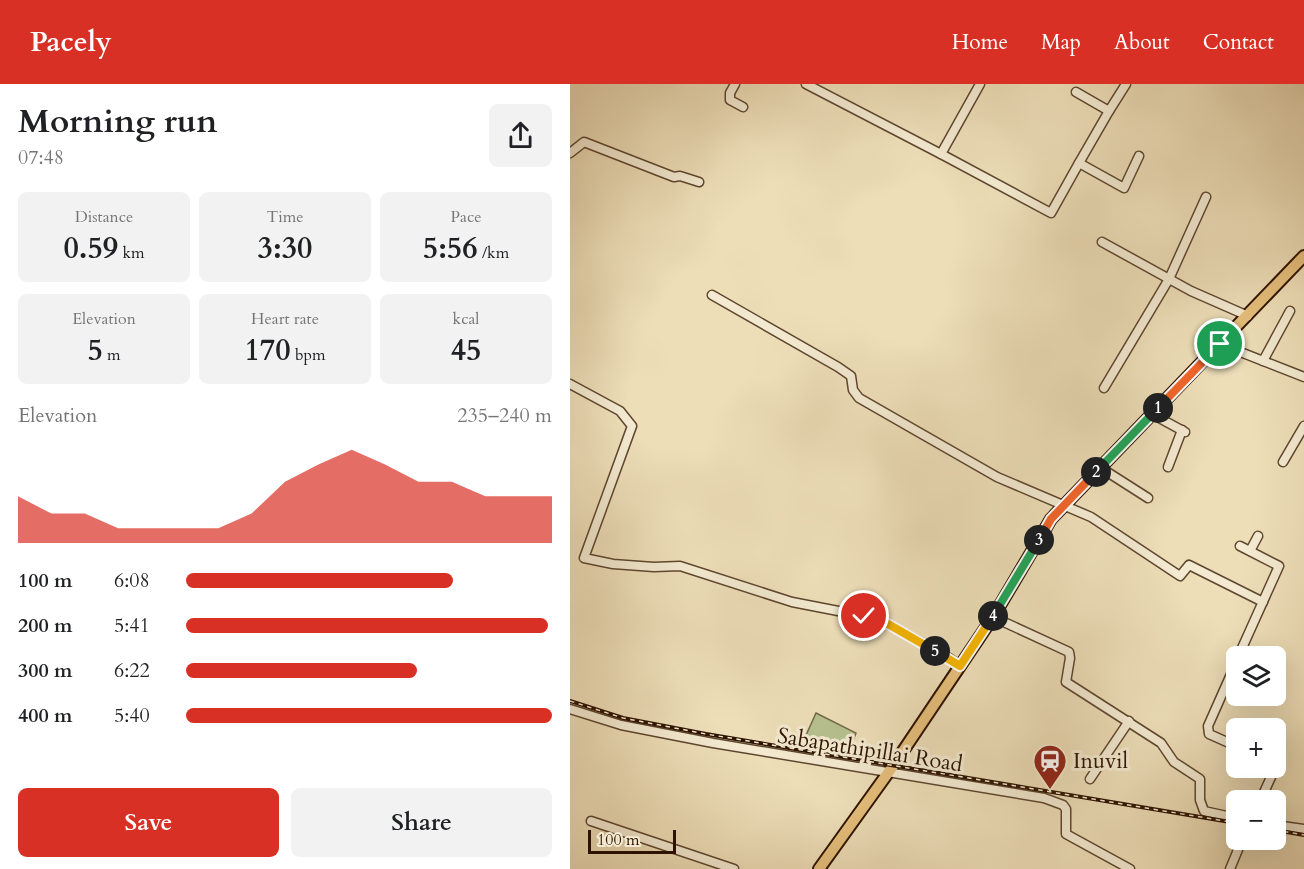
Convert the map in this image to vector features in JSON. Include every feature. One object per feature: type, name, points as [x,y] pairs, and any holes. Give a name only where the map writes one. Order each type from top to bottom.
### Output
[{"type":"main road","points":[[819,869],[890,771],[993,617],[1051,519],[1304,256]]},
{"type":"street","points":[[735,84],[730,93],[730,100],[743,107]]},
{"type":"street","points":[[806,84],[1051,213],[1126,84]]},
{"type":"street","points":[[942,154],[980,84]]},
{"type":"street","points":[[1076,92],[1109,111]]},
{"type":"street","points":[[570,153],[584,142],[674,177],[681,176],[699,182]]},
{"type":"street","points":[[1079,163],[1124,188],[1139,156]]},
{"type":"street","points":[[1104,388],[1169,279],[1206,197]]},
{"type":"street","points":[[1102,242],[1191,291],[1248,316]]},
{"type":"street","points":[[712,295],[851,376],[853,390],[859,398],[997,477],[1090,517],[1180,576],[1189,565],[1263,602]]},
{"type":"street","points":[[1263,361],[1290,310]]},
{"type":"street","points":[[1220,344],[1304,377]]},
{"type":"street","points":[[570,384],[620,411],[632,426],[584,558],[613,564],[680,566],[792,602],[828,611],[864,616],[888,624],[950,658],[960,666]]},
{"type":"street","points":[[1152,414],[1183,431],[1168,467]]},
{"type":"street","points":[[1283,462],[1304,426]]},
{"type":"street","points":[[1101,468],[1148,498]]},
{"type":"street","points":[[1250,551],[1258,537]]},
{"type":"street","points":[[1240,546],[1279,566],[1243,646]]},
{"type":"street","points":[[993,617],[1069,651],[1066,682],[1161,743],[1174,762],[1200,779],[1200,800],[1204,811],[1226,816]]},
{"type":"street","points":[[1226,686],[1208,726],[1209,734],[1226,742]]},
{"type":"street","name":"Sabapathipillai Road","points":[[570,709],[621,725],[1044,798],[1066,808],[1066,834],[1130,869]]},
{"type":"street","points":[[1090,778],[1129,722]]},
{"type":"street","points":[[591,821],[734,869]]},
{"type":"street","points":[[1286,827],[1304,829]]},
{"type":"street","points":[[1230,869],[1238,850]]},
{"type":"green space","points":[[816,713],[856,733],[845,761],[798,753]]},
{"type":"railway","points":[[570,701],[623,718],[706,734],[1226,821]]},
{"type":"railway","points":[[1286,832],[1304,835]]},
{"type":"place","name":"Inuvil","points":[[1050,790]]},
{"type":"route","points":[[864,616],[888,624],[950,658],[960,666],[993,617],[1051,519],[1220,344]]}]
